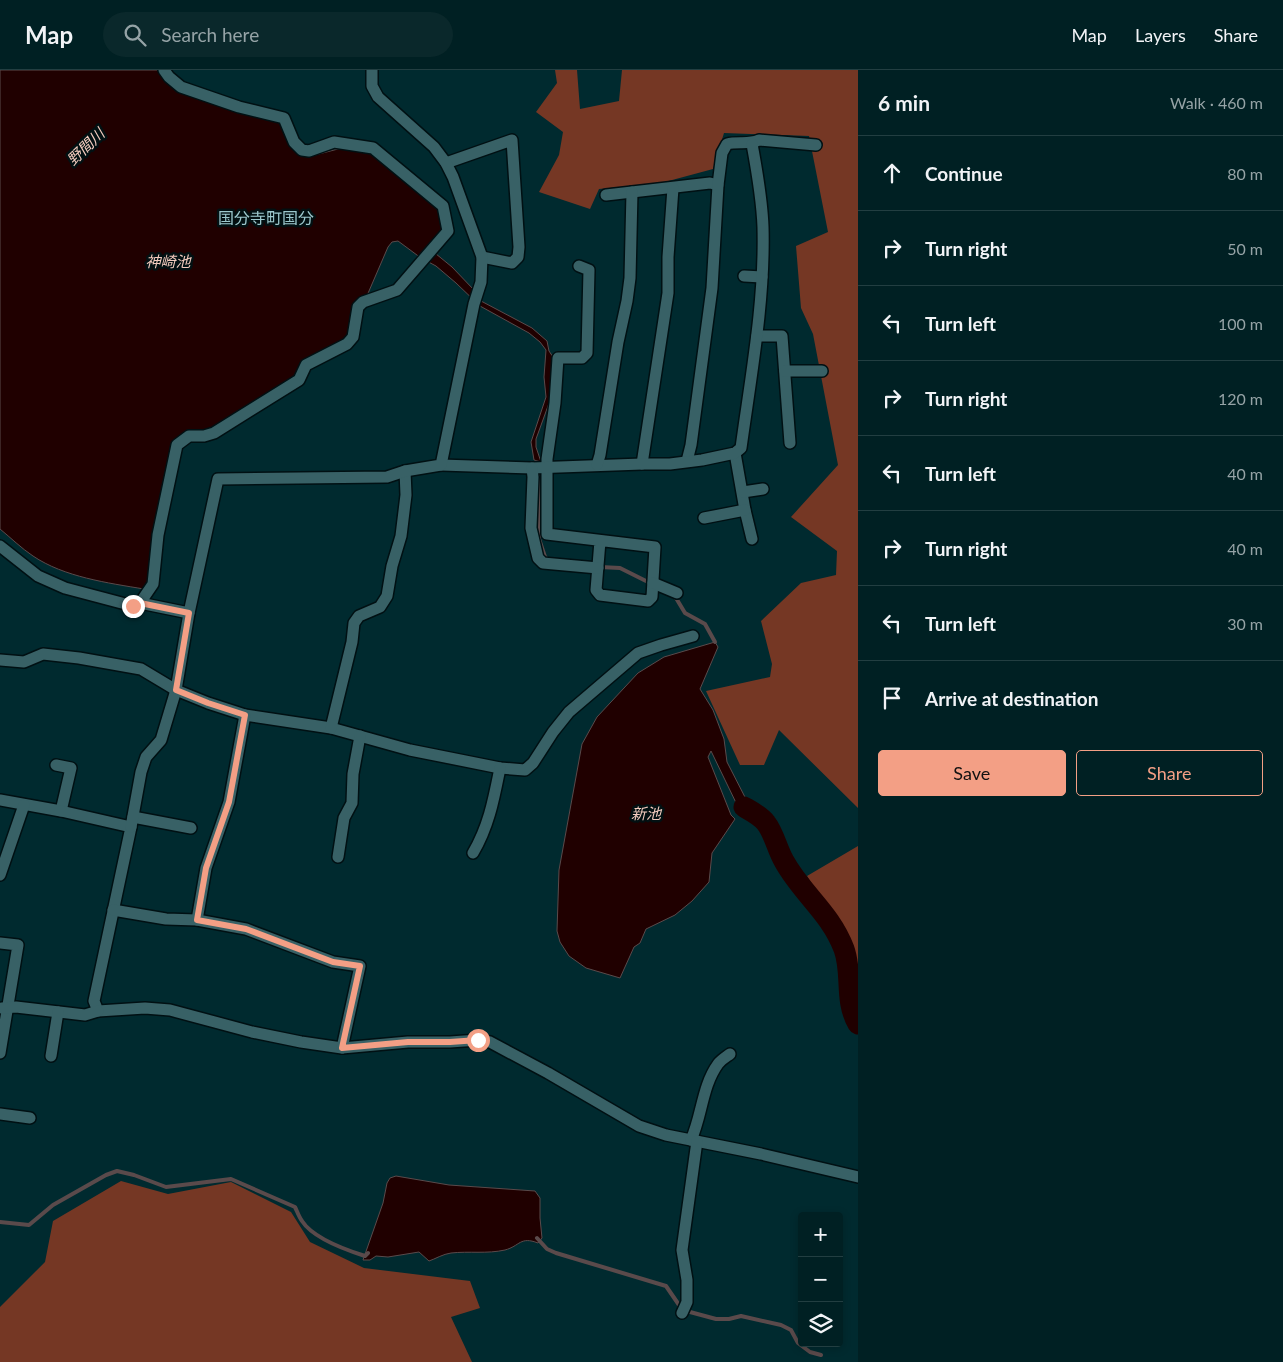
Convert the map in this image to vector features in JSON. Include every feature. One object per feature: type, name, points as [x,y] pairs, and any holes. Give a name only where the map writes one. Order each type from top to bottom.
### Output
[{"type":"street","points":[[372,70],[372,86],[378,97],[434,147],[446,163],[482,257],[481,282],[441,465]]},
{"type":"street","points":[[0,546],[38,576],[65,588],[133,606],[140,603],[153,584],[158,535],[177,445],[189,436],[204,436],[214,433],[299,380],[306,365],[347,344],[353,337],[358,306],[363,302],[397,290],[448,231],[443,206],[373,148],[334,142],[309,151],[302,150],[294,142],[284,118],[230,105],[181,87],[166,74]]},
{"type":"street","points":[[446,163],[512,140],[519,246],[518,257],[512,262],[482,257]]},
{"type":"street","points":[[687,461],[691,445],[712,288],[718,185],[722,153],[727,144],[736,142],[752,144],[759,140],[816,145]]},
{"type":"street","points":[[98,1011],[94,1001],[141,772],[146,757],[161,740],[176,690],[189,613],[218,479],[387,477],[405,471],[441,465],[539,468],[670,464],[736,453],[741,448],[757,336],[762,278],[763,228],[752,144]]},
{"type":"street","points":[[606,196],[710,184],[718,185]]},
{"type":"street","points":[[642,464],[668,293],[668,257],[673,188]]},
{"type":"street","points":[[598,465],[630,278],[632,192]]},
{"type":"street","points":[[579,266],[589,270],[587,353],[582,358],[558,358],[556,393],[547,459],[533,477],[531,528],[538,558],[543,563],[598,568]]},
{"type":"street","points":[[744,276],[762,278]]},
{"type":"street","points":[[757,336],[782,336],[790,443]]},
{"type":"street","points":[[785,371],[822,371]]},
{"type":"street","points":[[736,453],[745,510],[752,539]]},
{"type":"street","points":[[539,468],[547,534],[655,547],[652,598],[648,601],[600,595],[596,590],[600,541]]},
{"type":"street","points":[[331,728],[352,642],[354,623],[359,616],[380,607],[387,596],[392,566],[401,536],[406,495],[405,471]]},
{"type":"street","points":[[743,492],[763,489]]},
{"type":"street","points":[[704,518],[745,510]]},
{"type":"street","points":[[653,583],[677,593]]},
{"type":"street","points":[[140,603],[189,613]]},
{"type":"street","points":[[0,660],[24,662],[43,654],[141,669],[176,690],[245,715],[331,728],[410,750],[500,768],[524,770],[533,763],[552,732],[569,712],[638,653],[693,636]]},
{"type":"street","points":[[197,920],[206,868],[229,802],[245,715]]},
{"type":"street","points":[[338,857],[344,818],[352,803],[352,774],[360,736]]},
{"type":"street","points":[[56,765],[71,768],[60,811]]},
{"type":"street","points":[[473,853],[482,839],[492,813],[500,768]]},
{"type":"street","points":[[0,800],[132,822],[191,828]]},
{"type":"street","points":[[0,874],[24,805]]},
{"type":"street","points":[[113,910],[166,919],[197,920],[246,929],[333,962],[360,966],[342,1048]]},
{"type":"street","points":[[0,943],[18,945],[4,1008],[0,1053]]},
{"type":"street","points":[[4,1008],[16,1007],[85,1015],[98,1011],[145,1008],[170,1010],[252,1032],[342,1048],[408,1042],[478,1040],[490,1042],[639,1126],[694,1141],[858,1177]]},
{"type":"street","points":[[51,1056],[58,1012]]},
{"type":"street","points":[[682,1313],[687,1302],[687,1280],[682,1250],[694,1141],[710,1080],[718,1063],[730,1054]]},
{"type":"street","points":[[0,1114],[30,1118]]},
{"type":"shaded area","points":[[555,70],[577,70],[580,109],[619,101],[622,70],[858,70],[858,808],[779,730],[764,765],[740,765],[706,691],[770,677],[772,664],[761,621],[801,583],[836,575],[837,551],[791,517],[838,465],[813,334],[801,308],[796,246],[828,232],[809,136],[724,133],[713,169],[661,183],[599,189],[590,209],[539,192],[559,155],[563,132],[536,112],[557,83]]},
{"type":"shaded area","points":[[858,846],[858,980],[852,948],[807,876]]},
{"type":"shaded area","points":[[121,1181],[168,1194],[231,1182],[291,1212],[310,1242],[364,1268],[470,1281],[480,1308],[451,1317],[472,1362],[0,1362],[0,1307],[45,1262],[53,1221]]},
{"type":"water","name":"神崎池","points":[[0,70],[159,70],[166,80],[280,122],[291,147],[300,154],[311,156],[350,148],[376,155],[438,206],[443,230],[430,249],[452,267],[474,290],[481,301],[532,328],[547,341],[549,351],[553,357],[552,395],[536,439],[536,447],[541,462],[534,460],[531,442],[546,397],[544,377],[546,350],[529,333],[480,306],[436,266],[421,258],[398,241],[392,242],[388,247],[350,335],[298,377],[206,432],[189,433],[174,441],[150,575],[144,589],[72,574],[45,563],[29,553],[0,529]]},
{"type":"water","name":"新池","points":[[715,642],[718,647],[700,689],[713,710],[724,739],[727,762],[748,803],[740,811],[711,751],[708,757],[731,815],[735,819],[712,853],[709,882],[692,901],[675,915],[646,929],[640,943],[634,947],[620,978],[586,968],[569,956],[560,942],[557,931],[559,870],[582,744],[597,717],[638,673],[664,657]]},
{"type":"water","points":[[396,1176],[449,1185],[535,1191],[540,1198],[542,1238],[538,1243],[524,1241],[505,1250],[451,1253],[429,1261],[419,1252],[388,1257],[376,1256],[370,1260],[363,1260],[383,1203],[387,1183],[390,1178]]},
{"type":"waterway","points":[[539,470],[539,539],[547,559]]},
{"type":"waterway","points":[[600,567],[620,568],[650,583]]},
{"type":"waterway","points":[[673,596],[685,613],[705,624],[715,642]]},
{"type":"waterway","points":[[744,807],[759,816],[766,823],[791,873],[824,914],[838,936],[847,958],[851,1006],[858,1024]]},
{"type":"waterway","points":[[0,1222],[29,1225],[53,1205],[106,1175],[117,1171],[166,1187],[231,1179],[295,1207],[307,1227],[322,1238],[365,1256],[368,1253]]},
{"type":"waterway","points":[[537,1238],[547,1249],[556,1253],[666,1286],[679,1305]]},
{"type":"waterway","points":[[690,1312],[716,1319],[729,1319],[741,1316],[781,1325],[791,1330],[798,1343],[810,1352],[821,1355]]},
{"type":"district","name":"国分寺町国分","points":[[266,218]]},
{"type":"route","points":[[133,606],[140,603],[189,613],[176,690],[245,715],[229,802],[206,868],[197,920],[246,929],[333,962],[360,966],[342,1048],[408,1042],[478,1040]]},
{"type":"water label","name":"野間川","points":[[86,147]]}]
